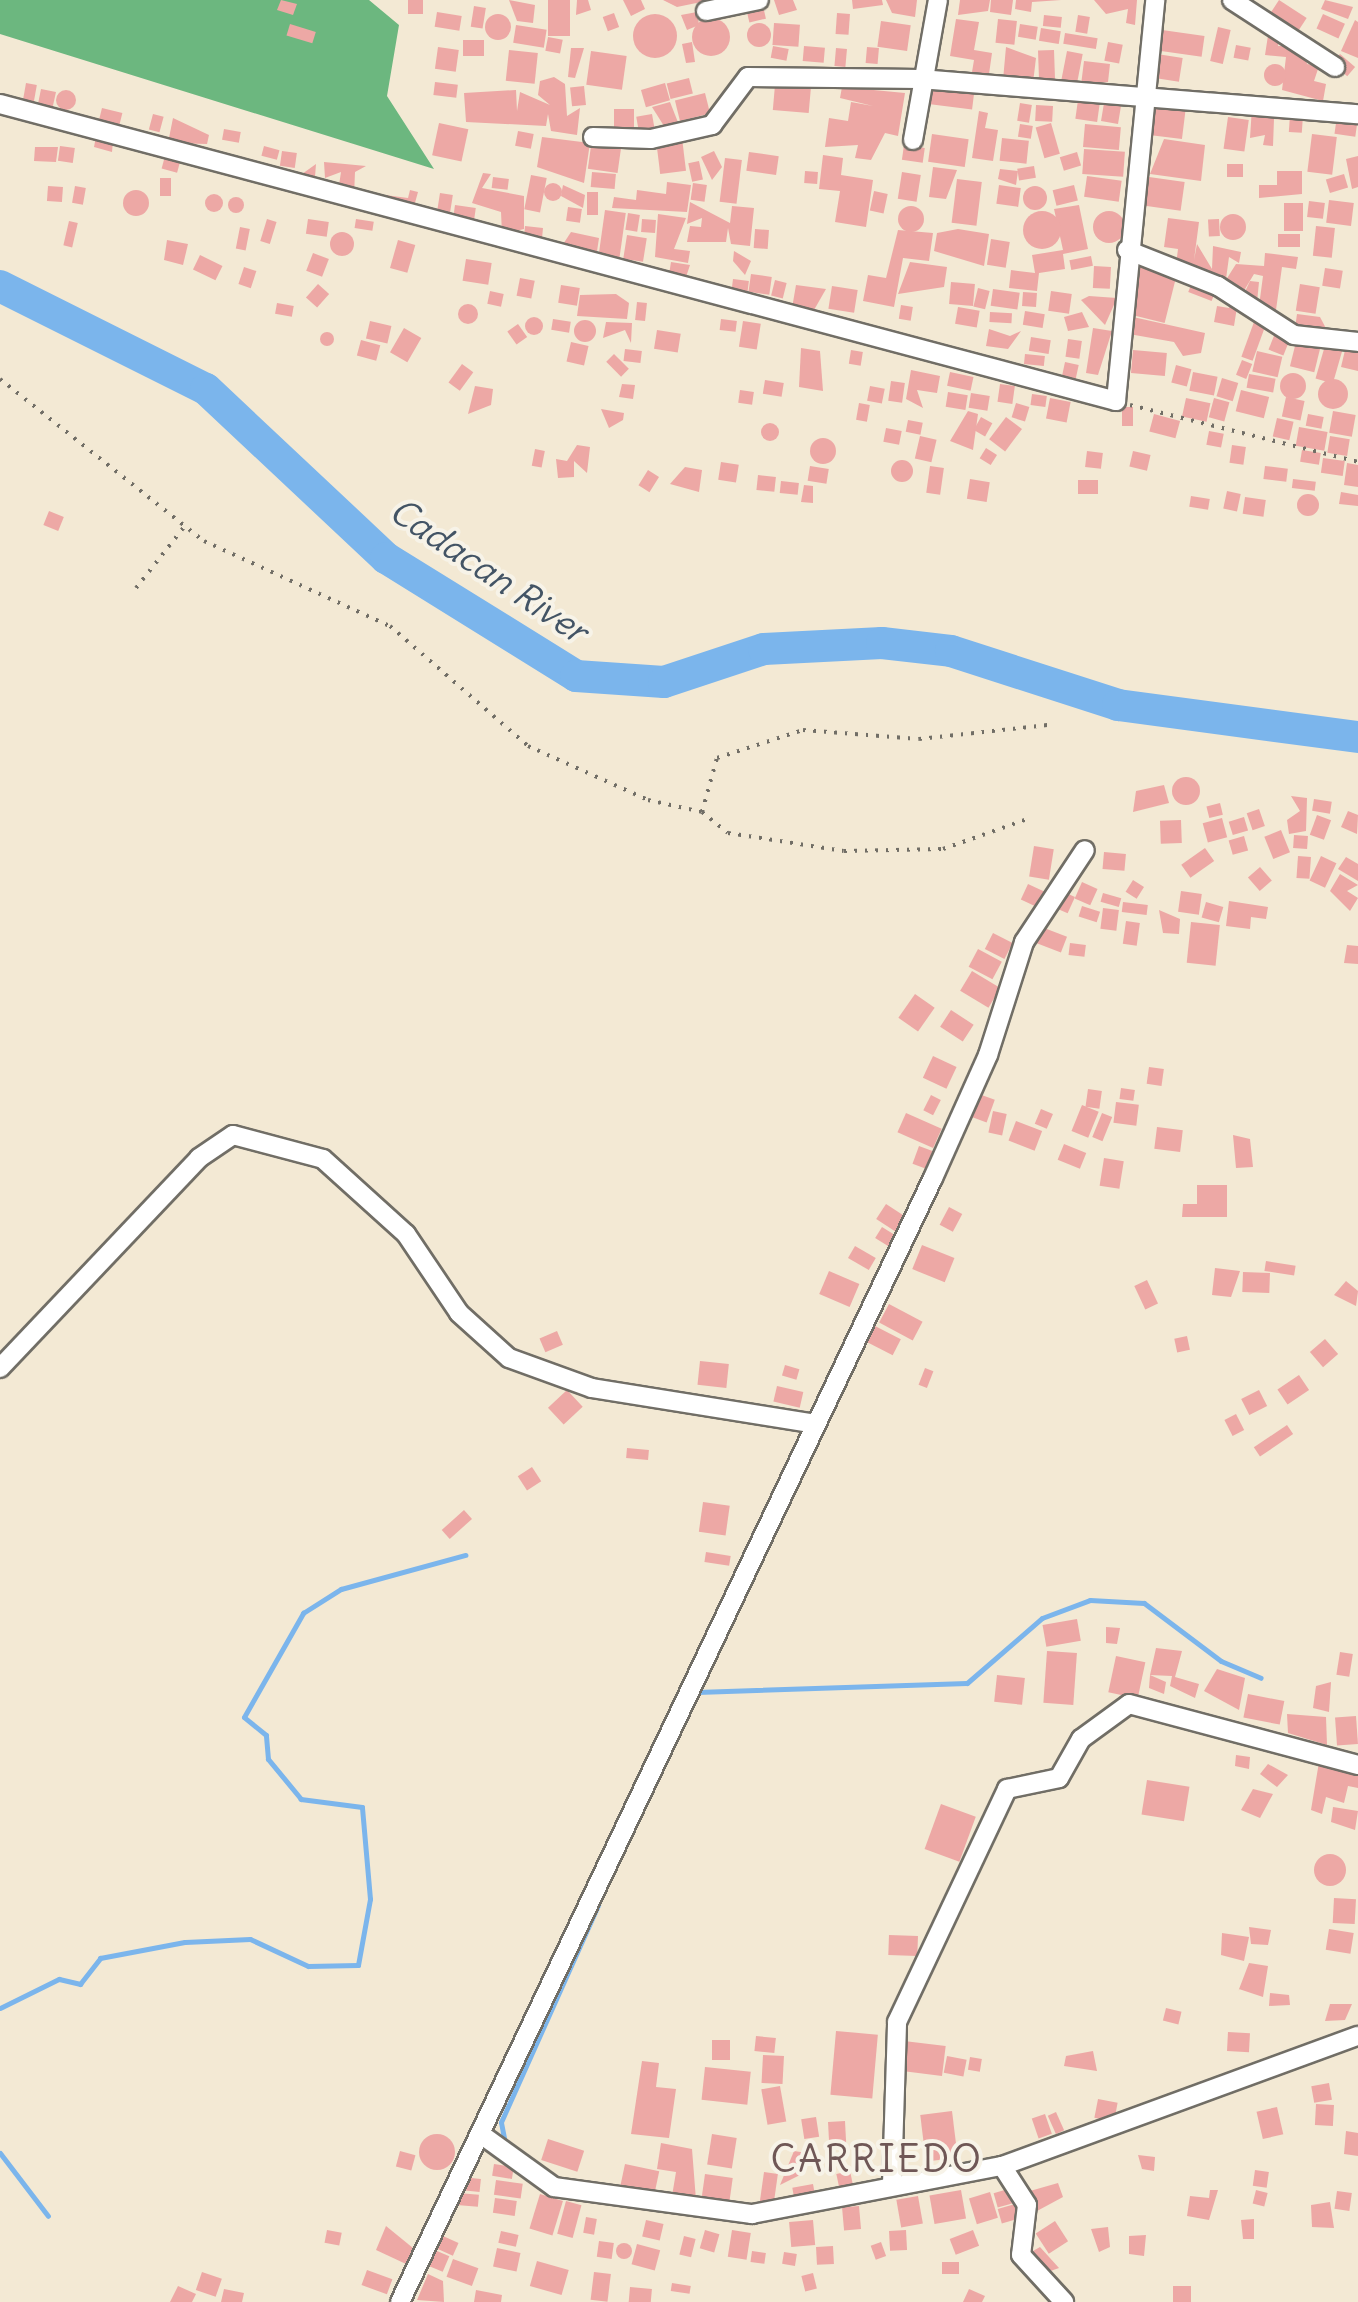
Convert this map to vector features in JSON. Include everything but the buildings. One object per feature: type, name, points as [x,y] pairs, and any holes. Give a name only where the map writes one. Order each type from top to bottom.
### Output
[{"type":"street","points":[[706,10],[758,0]]},
{"type":"street","points":[[913,140],[920,79],[938,0]]},
{"type":"street","points":[[0,104],[1116,400],[1127,250],[1155,0]]},
{"type":"street","points":[[1232,0],[1335,67]]},
{"type":"street","points":[[593,137],[652,139],[712,126],[748,77],[920,79],[1358,114]]},
{"type":"street","points":[[1127,250],[1218,286],[1294,335],[1358,342]]},
{"type":"street","points":[[400,2302],[482,2135],[811,1423],[988,1056],[1024,942],[1085,850]]},
{"type":"street","points":[[0,1368],[198,1158],[233,1135],[324,1159],[406,1234],[459,1313],[508,1358],[592,1388],[811,1423]]},
{"type":"street","points":[[892,2184],[898,2022],[1007,1789],[1059,1778],[1081,1739],[1129,1704],[1358,1765]]},
{"type":"street","points":[[482,2135],[554,2187],[665,2207],[752,2214],[892,2184],[1002,2166],[1358,2036]]},
{"type":"street","points":[[1002,2166],[1027,2204],[1020,2254],[1064,2302]]},
{"type":"path","points":[[0,379],[184,527],[390,626],[528,746],[648,800],[702,812],[728,833],[844,851],[944,849],[1030,818]]},
{"type":"path","points":[[1116,400],[1358,462]]},
{"type":"path","points":[[136,588],[184,527]]},
{"type":"path","points":[[702,812],[717,758],[803,730],[919,739],[1047,725]]},
{"type":"green space","points":[[0,0],[369,0],[399,25],[387,96],[434,169],[0,34]]},
{"type":"waterway","name":"Cadacan River","points":[[0,286],[206,389],[386,558],[576,676],[664,682],[764,649],[882,643],[951,651],[1118,705],[1358,737]]},
{"type":"waterway","points":[[0,2008],[59,1979],[80,1984],[100,1958],[185,1942],[250,1939],[308,1966],[358,1965],[370,1899],[362,1807],[301,1799],[268,1759],[266,1735],[244,1717],[303,1613],[341,1589],[465,1555]]},
{"type":"waterway","points":[[697,1692],[967,1683],[1042,1618],[1090,1600],[1144,1603],[1221,1661],[1261,1678]]},
{"type":"waterway","points":[[505,2143],[501,2122],[598,1905]]},
{"type":"waterway","points":[[0,2153],[48,2216]]},
{"type":"district","name":"CARRIEDO","points":[[877,2159]]}]
